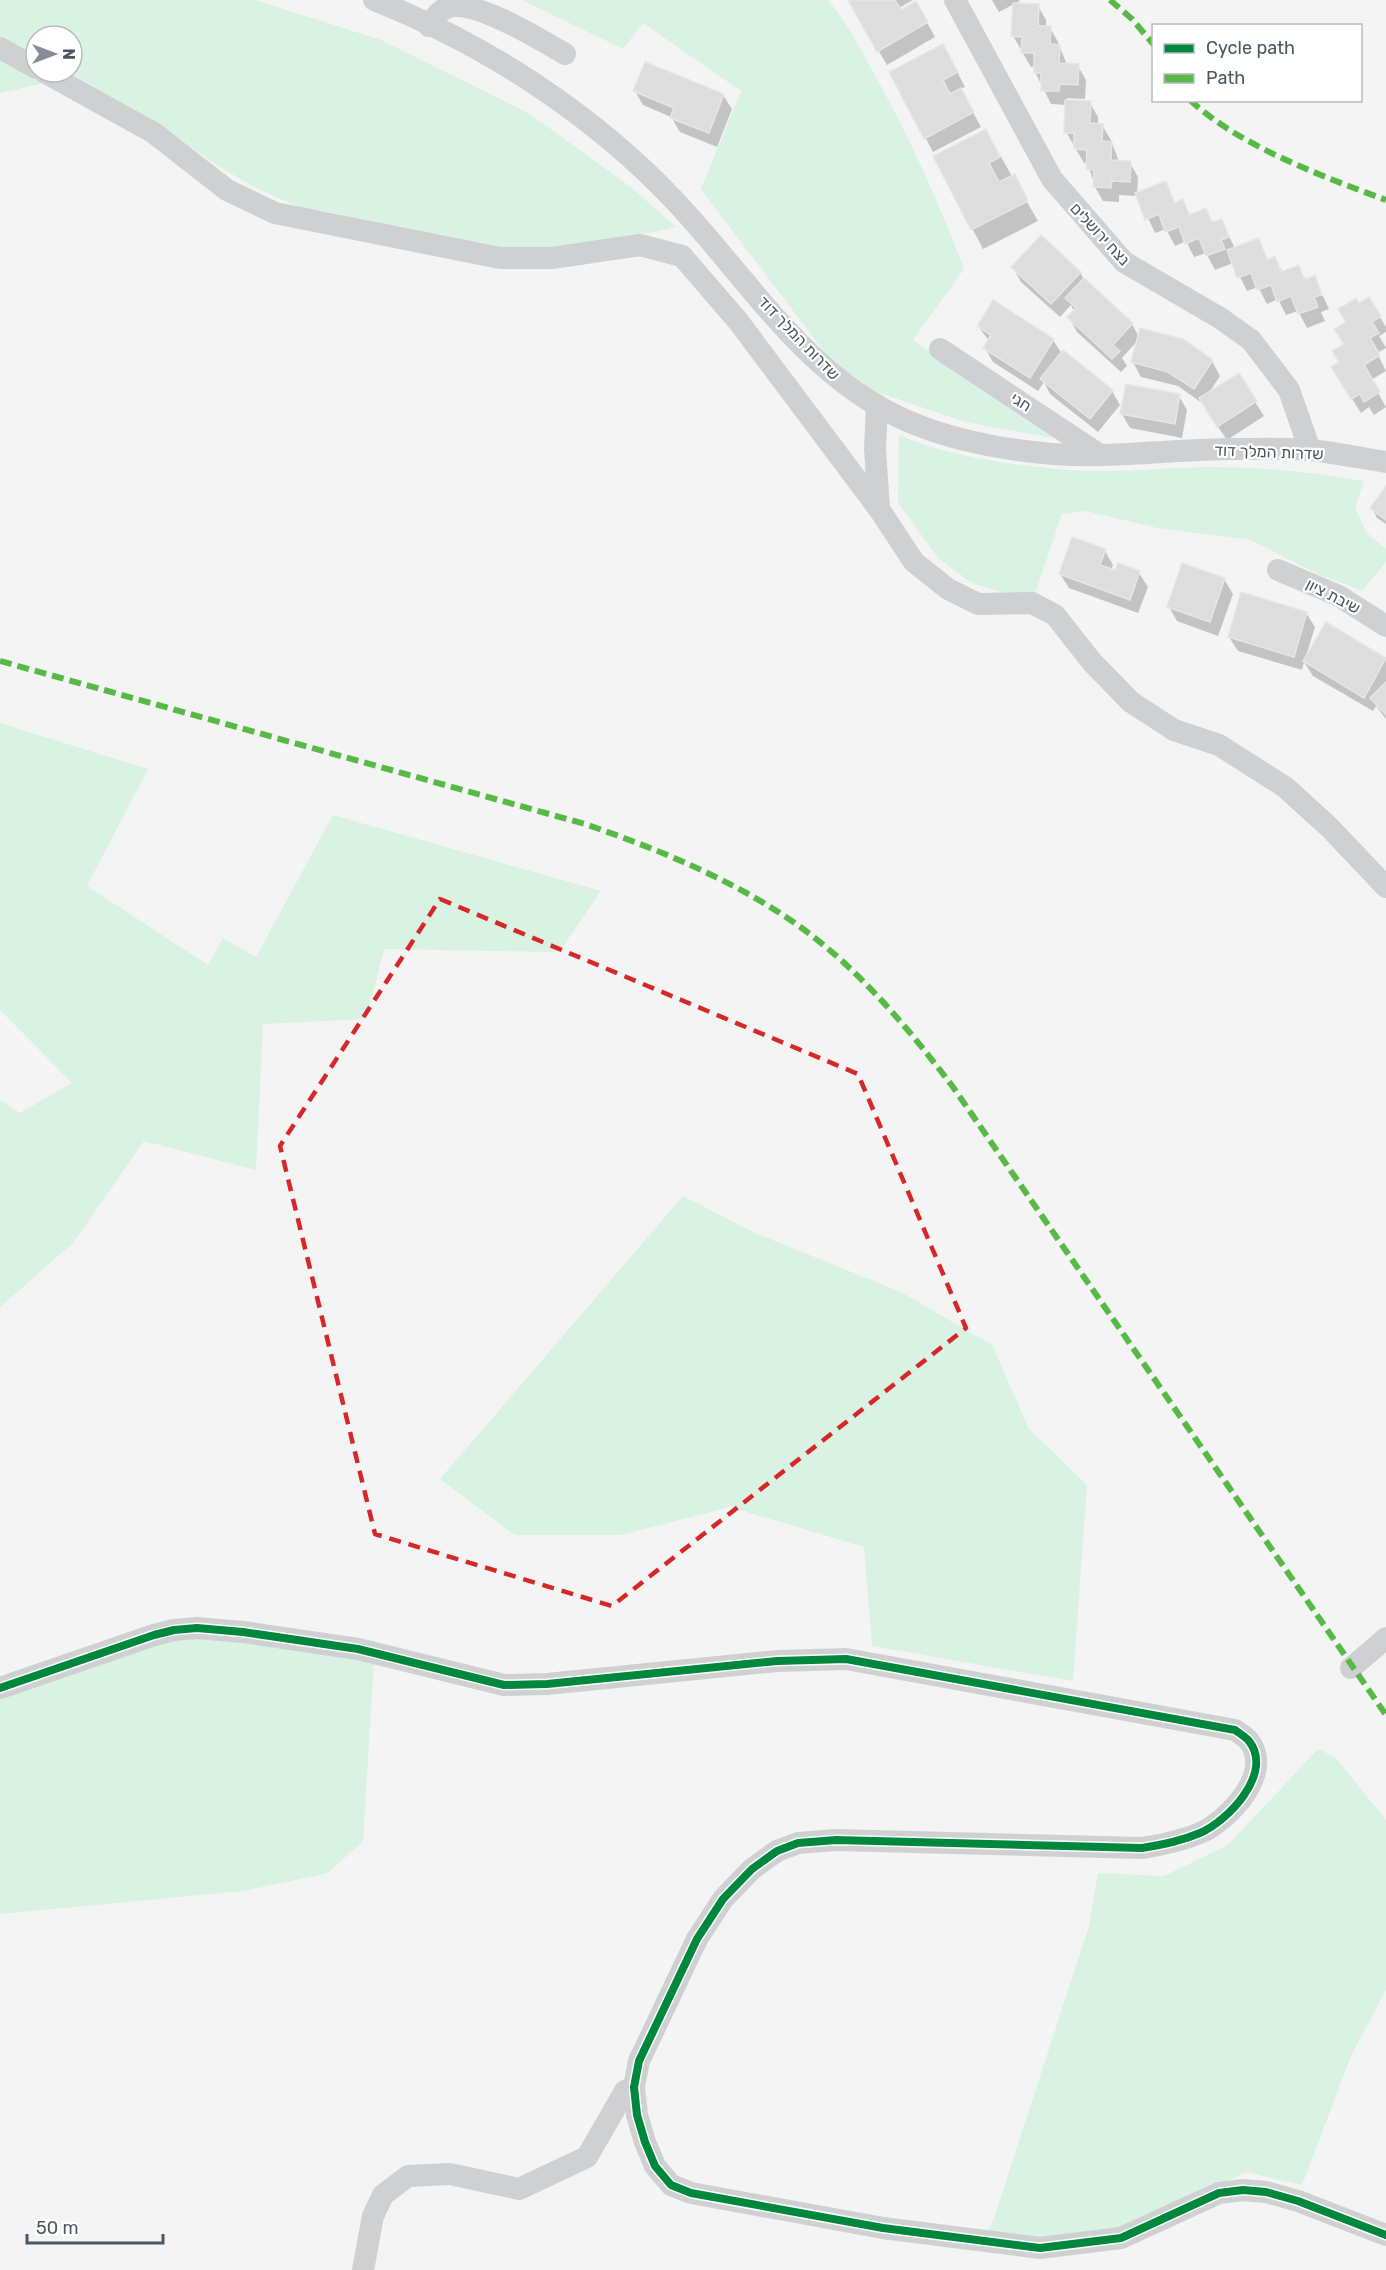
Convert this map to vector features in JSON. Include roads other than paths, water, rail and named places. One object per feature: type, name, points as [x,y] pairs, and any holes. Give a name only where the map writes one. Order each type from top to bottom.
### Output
[{"type":"street","name":"שדרות המלך דוד","points":[[374,0],[502,63],[567,106],[612,142],[673,198],[806,350],[841,382],[877,405],[928,429],[980,443],[1101,456],[1231,449],[1310,450],[1386,462]]},
{"type":"street","name":"נצח ירושלים","points":[[955,0],[1052,179],[1124,262],[1220,318],[1251,340],[1289,390],[1310,450]]},
{"type":"street","points":[[429,26],[438,12],[454,6],[513,24],[565,54]]},
{"type":"street","points":[[0,48],[24,61]]},
{"type":"street","points":[[66,84],[154,133],[227,190],[275,213],[500,258],[552,258],[640,245],[682,256],[738,321],[879,509],[914,562],[948,589],[978,604],[1032,603],[1055,615],[1092,662],[1131,702],[1174,730],[1219,745],[1285,787],[1329,827],[1386,886]]},
{"type":"street","name":"חגי","points":[[940,349],[1101,456]]},
{"type":"street","points":[[877,405],[875,449],[879,509]]},
{"type":"street","name":"שיבת ציון","points":[[1278,570],[1339,596],[1386,626]]},
{"type":"street","points":[[0,1688],[154,1635],[197,1628],[243,1632],[358,1649],[504,1685],[547,1684],[777,1661],[846,1659],[1210,1723],[1235,1730],[1249,1741],[1256,1754],[1256,1771],[1249,1790],[1231,1810],[1203,1832],[1172,1843],[1142,1848],[836,1839],[798,1843],[777,1851],[752,1869],[723,1899],[697,1939],[650,2035],[639,2061],[634,2087],[645,2142],[655,2166],[671,2185],[691,2193],[883,2228],[1040,2248],[1120,2238],[1219,2193],[1243,2190],[1266,2192],[1298,2200],[1386,2235]]},
{"type":"street","points":[[1351,1668],[1386,1638]]},
{"type":"street","points":[[363,2270],[373,2216],[383,2195],[408,2176],[450,2174],[519,2189],[587,2157],[624,2091],[634,2087]]}]
